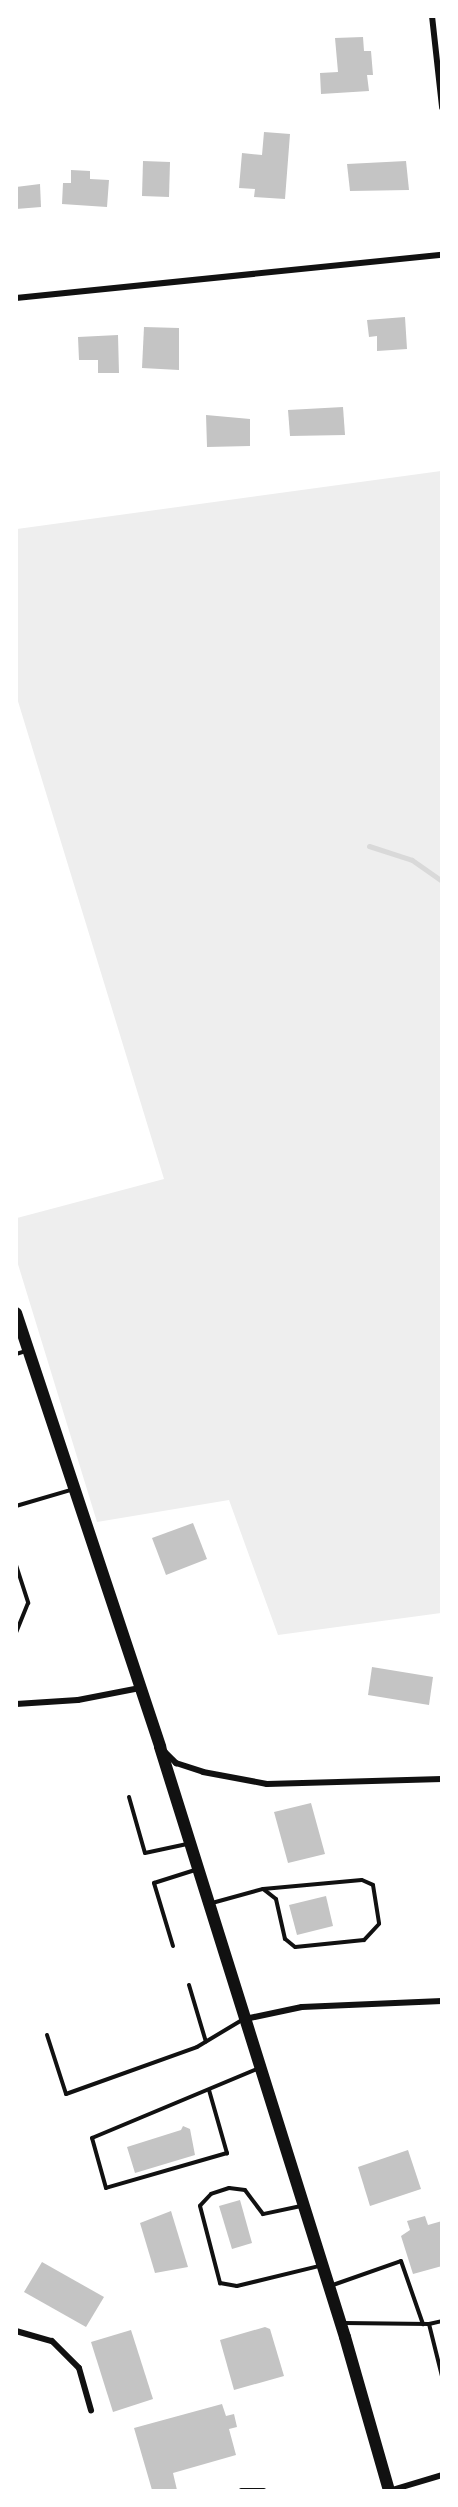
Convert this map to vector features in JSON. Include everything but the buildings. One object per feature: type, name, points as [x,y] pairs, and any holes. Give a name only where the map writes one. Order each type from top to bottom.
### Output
[{"type":"highway","points":[[16,1313],[160,1747],[323,2265],[391,2490]]},
{"type":"street","points":[[432,16],[441,107]]},
{"type":"street","points":[[16,298],[441,255]]},
{"type":"street","points":[[16,1704],[78,1700],[141,1688]]},
{"type":"street","points":[[160,1747],[176,1763],[267,1784],[441,1779]]},
{"type":"street","points":[[245,2019],[302,2007],[441,2001]]},
{"type":"street","points":[[16,2331],[52,2341],[79,2368],[90,2410]]},
{"type":"street","points":[[391,2490],[441,2475]]},
{"type":"lane","points":[[16,1354],[29,1350]]},
{"type":"lane","points":[[16,1506],[76,1489]]},
{"type":"lane","points":[[16,1565],[28,1603],[16,1632]]},
{"type":"lane","points":[[129,1797],[145,1853],[190,1843]]},
{"type":"lane","points":[[173,1946],[154,1883],[198,1869]]},
{"type":"lane","points":[[209,1904],[263,1889],[362,1880],[373,1885],[380,1924],[364,1940],[295,1947],[285,1939],[276,1899],[263,1889]]},
{"type":"lane","points":[[189,1985],[206,2042]]},
{"type":"lane","points":[[47,2035],[66,2094],[206,2042],[245,2019]]},
{"type":"lane","points":[[209,2090],[227,2153],[106,2188],[92,2138],[261,2068]]},
{"type":"lane","points":[[304,2205],[262,2214],[245,2190],[229,2188],[211,2194],[200,2206],[220,2283],[237,2286],[323,2265]]},
{"type":"lane","points":[[329,2286],[401,2261],[423,2324]]},
{"type":"lane","points":[[341,2323],[429,2324],[441,2321]]},
{"type":"lane","points":[[429,2324],[441,2376]]},
{"type":"lane","points":[[241,2490],[264,2490]]},
{"type":"shaded area","points":[[441,471],[441,1613],[278,1635],[229,1500],[97,1522],[17,1261],[17,1218],[164,1179],[17,698],[17,529]]},
{"type":"waterway","points":[[369,846],[412,860],[442,881]]}]
